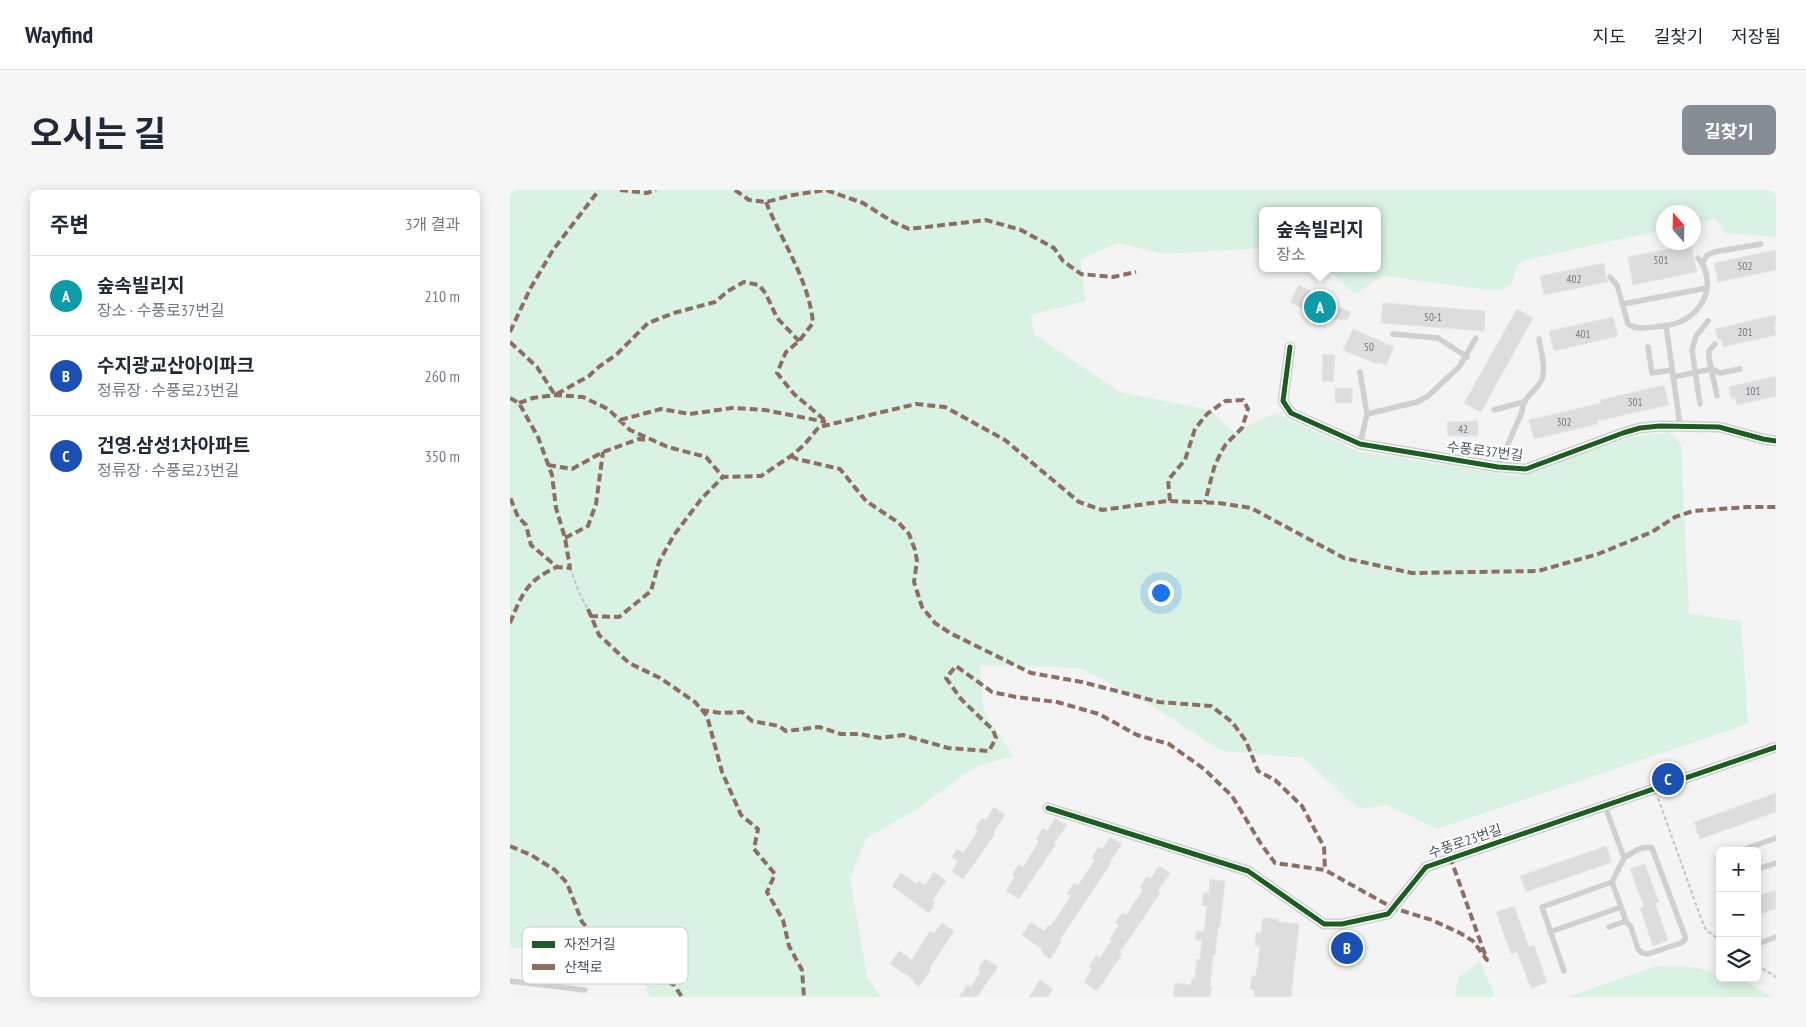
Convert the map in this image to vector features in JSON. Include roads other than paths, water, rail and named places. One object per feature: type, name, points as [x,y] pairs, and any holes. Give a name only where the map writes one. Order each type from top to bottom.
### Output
[{"type":"street","name":"수풍로37번길","points":[[1290,347],[1282,401],[1290,414],[1360,444],[1498,467],[1526,469],[1640,428],[1680,425],[1719,428],[1763,439],[1776,440]]},
{"type":"street","name":"수풍로23번길","points":[[1048,808],[1248,871],[1324,924],[1342,924],[1388,914],[1426,867],[1450,857],[1606,806],[1776,747]]},
{"type":"lane","points":[[1610,277],[1617,285],[1628,324],[1633,328],[1677,323],[1698,308],[1704,300],[1707,288],[1706,275],[1700,260],[1714,252],[1761,244]]},
{"type":"lane","points":[[1623,304],[1707,288]]},
{"type":"lane","points":[[1700,404],[1692,350],[1693,343],[1708,321]]},
{"type":"lane","points":[[1666,325],[1680,425]]},
{"type":"lane","points":[[1393,334],[1438,338],[1466,357]]},
{"type":"lane","points":[[1368,414],[1417,402],[1449,378],[1466,357],[1476,338]]},
{"type":"lane","points":[[1498,467],[1522,412],[1523,402],[1542,378],[1539,339]]},
{"type":"lane","points":[[1715,344],[1709,351],[1717,396]]},
{"type":"lane","points":[[1648,347],[1652,373],[1672,370]]},
{"type":"lane","points":[[1674,377],[1712,370],[1720,373],[1740,369]]},
{"type":"lane","points":[[1360,372],[1368,414],[1360,444]]},
{"type":"lane","points":[[1494,410],[1523,402]]},
{"type":"lane","points":[[1606,806],[1624,858]]},
{"type":"lane","points":[[1750,847],[1776,838]]},
{"type":"lane","points":[[1564,971],[1542,907],[1612,882],[1624,858],[1642,848],[1652,848],[1685,940],[1648,954],[1642,953],[1638,949],[1631,927],[1626,921],[1612,882]]},
{"type":"lane","points":[[1761,868],[1776,863]]},
{"type":"lane","points":[[1550,932],[1621,907]]},
{"type":"lane","points":[[1609,927],[1626,921]]},
{"type":"lane","points":[[1761,943],[1776,938]]},
{"type":"lane","points":[[535,984],[585,990]]},
{"type":"place","name":"숲속빌리지","points":[[1320,307]]},
{"type":"place","name":"건영.삼성1차아파트","points":[[1668,779]]},
{"type":"place","name":"수지광교산아이파크","points":[[1347,948]]}]
